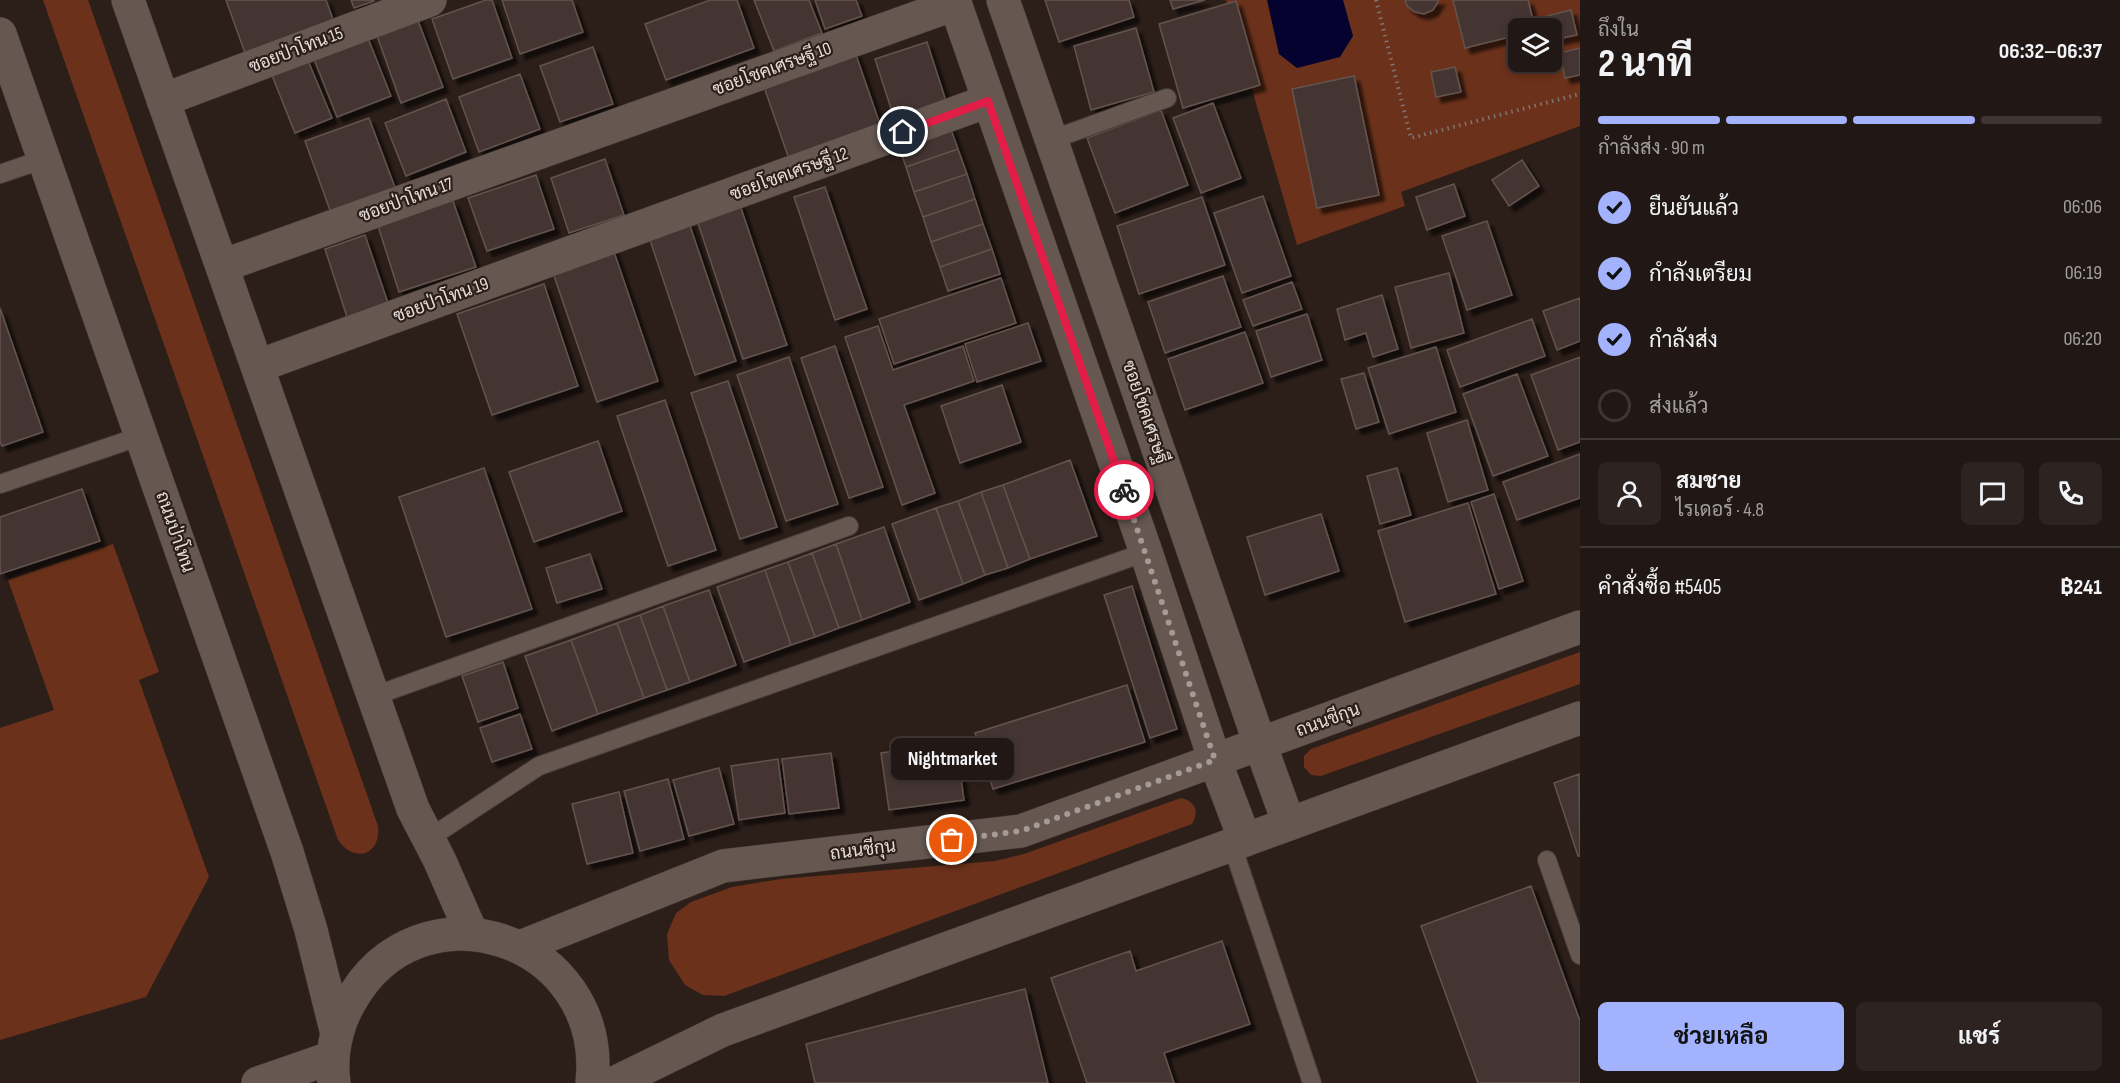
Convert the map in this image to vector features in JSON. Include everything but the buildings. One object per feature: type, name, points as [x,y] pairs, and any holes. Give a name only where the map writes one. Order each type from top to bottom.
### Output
[{"type":"street","points":[[128,0],[413,809],[472,934]]},
{"type":"street","name":"ซอยป่าโทน 15","points":[[163,100],[430,0]]},
{"type":"street","name":"ซอยโชคเศรษฐี","points":[[1003,0],[1289,824]]},
{"type":"street","points":[[954,2],[1146,552],[1215,760],[1238,843]]},
{"type":"street","name":"ซอยโชคเศรษฐี 10","points":[[589,135],[954,2]]},
{"type":"street","name":"ถนนป่าโทน","points":[[0,34],[287,852],[310,930],[335,1058]]},
{"type":"street","name":"ซอยโชคเศรษฐี 12","points":[[624,234],[988,101]]},
{"type":"street","name":"ซอยป่าโทน 17","points":[[222,266],[589,135]]},
{"type":"street","name":"ซอยป่าโทน 19","points":[[258,366],[624,234]]},
{"type":"street","name":"ถนนชีกุน","points":[[520,947],[723,866],[1021,831],[1580,627]]},
{"type":"street","points":[[614,1083],[723,1030],[1580,718]]},
{"type":"street","points":[[258,1083],[335,1058],[344,1013],[355,992],[369,974],[387,959],[406,947],[427,939],[472,934],[497,938],[520,947],[561,977],[586,1020],[592,1044],[592,1083]]},
{"type":"lane","points":[[1051,140],[1167,98]]},
{"type":"lane","points":[[0,174],[44,159]]},
{"type":"lane","points":[[0,484],[141,436]]},
{"type":"lane","points":[[374,696],[849,526]]},
{"type":"lane","points":[[428,839],[539,766],[1146,552]]},
{"type":"lane","points":[[1238,843],[1312,1083]]},
{"type":"lane","points":[[1547,860],[1580,955]]},
{"type":"path","points":[[1376,0],[1411,138],[1580,94]]},
{"type":"shaded area","points":[[43,0],[88,0],[378,826],[375,844],[366,853],[352,852],[338,840]]},
{"type":"shaded area","points":[[1226,0],[1580,0],[1580,126],[1401,192],[1405,206],[1297,245]]},
{"type":"shaded area","points":[[1267,0],[1343,0],[1353,36],[1340,57],[1297,68],[1279,54]]},
{"type":"shaded area","points":[[113,544],[159,672],[139,680],[209,877],[146,997],[0,1040],[0,728],[54,710],[8,580]]},
{"type":"shaded area","points":[[1580,652],[1580,684],[1321,776],[1311,775],[1304,767],[1304,756],[1311,749]]},
{"type":"shaded area","points":[[1181,798],[1195,807],[1196,815],[1192,824],[724,996],[703,995],[685,985],[669,960],[667,934],[676,913],[691,902],[732,887],[781,879],[995,861],[1024,854]]},
{"type":"way so far","points":[[952,840],[1021,831],[1215,760],[1124,490]]},
{"type":"place","name":"Nightmarket","points":[[952,840]]},
{"type":"route","points":[[903,132],[988,101],[1124,490]]}]
